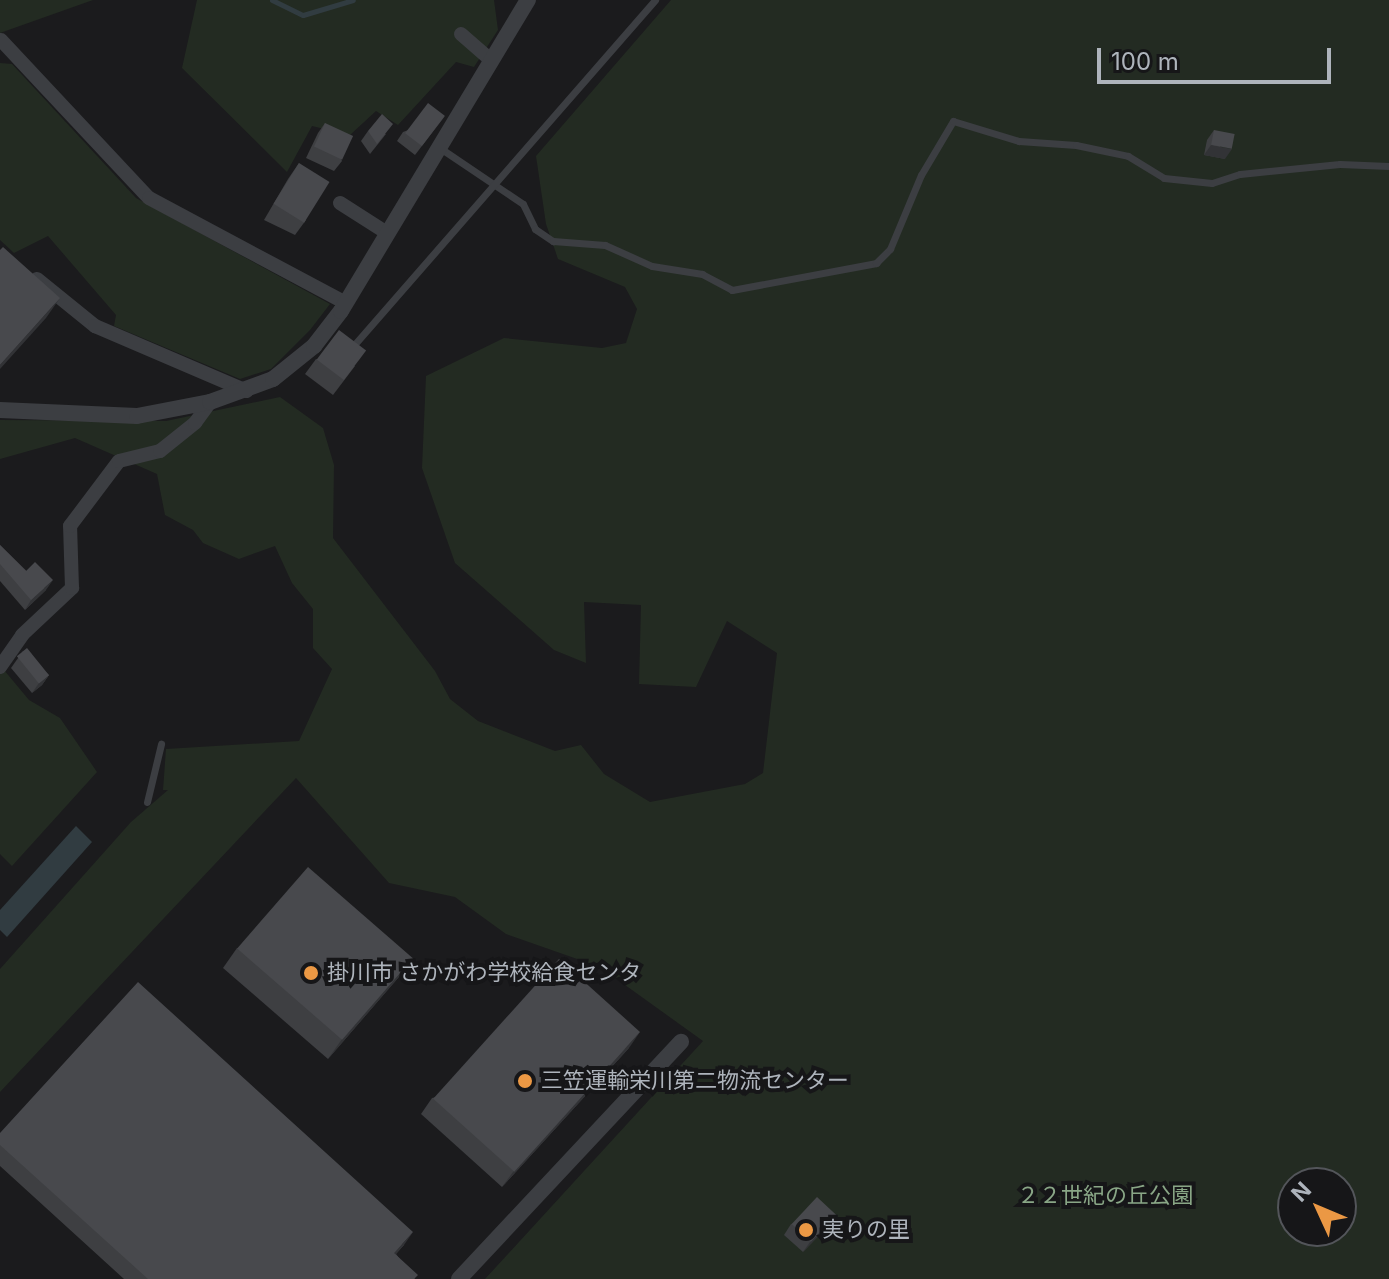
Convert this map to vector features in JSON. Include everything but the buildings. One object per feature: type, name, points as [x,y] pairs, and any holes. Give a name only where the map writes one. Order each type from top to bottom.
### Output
[{"type":"street","points":[[0,410],[137,416],[210,402],[273,379],[314,346],[346,303],[528,0]]},
{"type":"street","points":[[461,34],[490,59]]},
{"type":"street","points":[[1,40],[149,198],[346,303]]},
{"type":"street","points":[[340,203],[387,233]]},
{"type":"street","points":[[23,267],[95,326],[247,391]]},
{"type":"street","points":[[0,667],[22,635],[72,588],[70,526],[119,461],[160,451],[195,423],[210,402]]},
{"type":"street","points":[[459,1279],[681,1042]]},
{"type":"lane","points":[[354,345],[496,186],[655,0]]},
{"type":"lane","points":[[438,147],[523,204],[535,229],[553,241],[605,245],[652,266],[702,274],[732,290],[876,263],[890,249],[921,175],[953,121],[1019,141],[1076,145],[1128,156],[1164,178],[1212,183],[1240,174],[1340,164],[1389,166]]},
{"type":"lane","points":[[147,802],[161,744]]},
{"type":"green space","points":[[0,0],[93,0],[0,33]]},
{"type":"green space","points":[[197,0],[494,0],[498,30],[474,67],[456,62],[398,125],[376,111],[350,135],[312,126],[287,172],[182,68]]},
{"type":"green space","name":"２２世紀の丘公園","points":[[671,0],[1389,0],[1389,1279],[485,1279],[703,1041],[600,967],[506,934],[455,897],[389,883],[296,778],[0,1092],[0,969],[131,822],[168,790],[163,790],[166,749],[299,741],[332,669],[313,648],[313,609],[292,583],[275,546],[239,559],[203,543],[193,530],[165,515],[157,474],[75,438],[0,459],[0,420],[166,421],[280,397],[323,428],[334,465],[333,538],[435,671],[450,699],[478,721],[555,751],[581,745],[604,774],[650,802],[745,784],[763,773],[777,653],[727,621],[696,687],[639,684],[641,605],[584,602],[586,663],[554,650],[455,563],[422,468],[426,376],[504,338],[602,348],[626,343],[637,309],[625,287],[558,259],[546,224],[536,156]]},
{"type":"green space","points":[[0,63],[12,64],[136,198],[330,304],[310,330],[271,369],[240,379],[114,326],[116,315],[48,236],[14,253],[0,240]]},
{"type":"green space","points":[[4,670],[29,700],[60,718],[97,772],[12,866],[0,854],[0,674]]},
{"type":"shaded area","points":[[76,826],[92,842],[7,937],[0,930],[0,910]]},
{"type":"waterway","points":[[272,0],[303,15],[353,0]]},
{"type":"place","name":"掛川市 さかがわ学校給食センタ","points":[[311,973]]},
{"type":"place","name":"三笠運輸栄川第二物流センター","points":[[525,1081]]},
{"type":"place","name":"実りの里","points":[[806,1230]]}]
